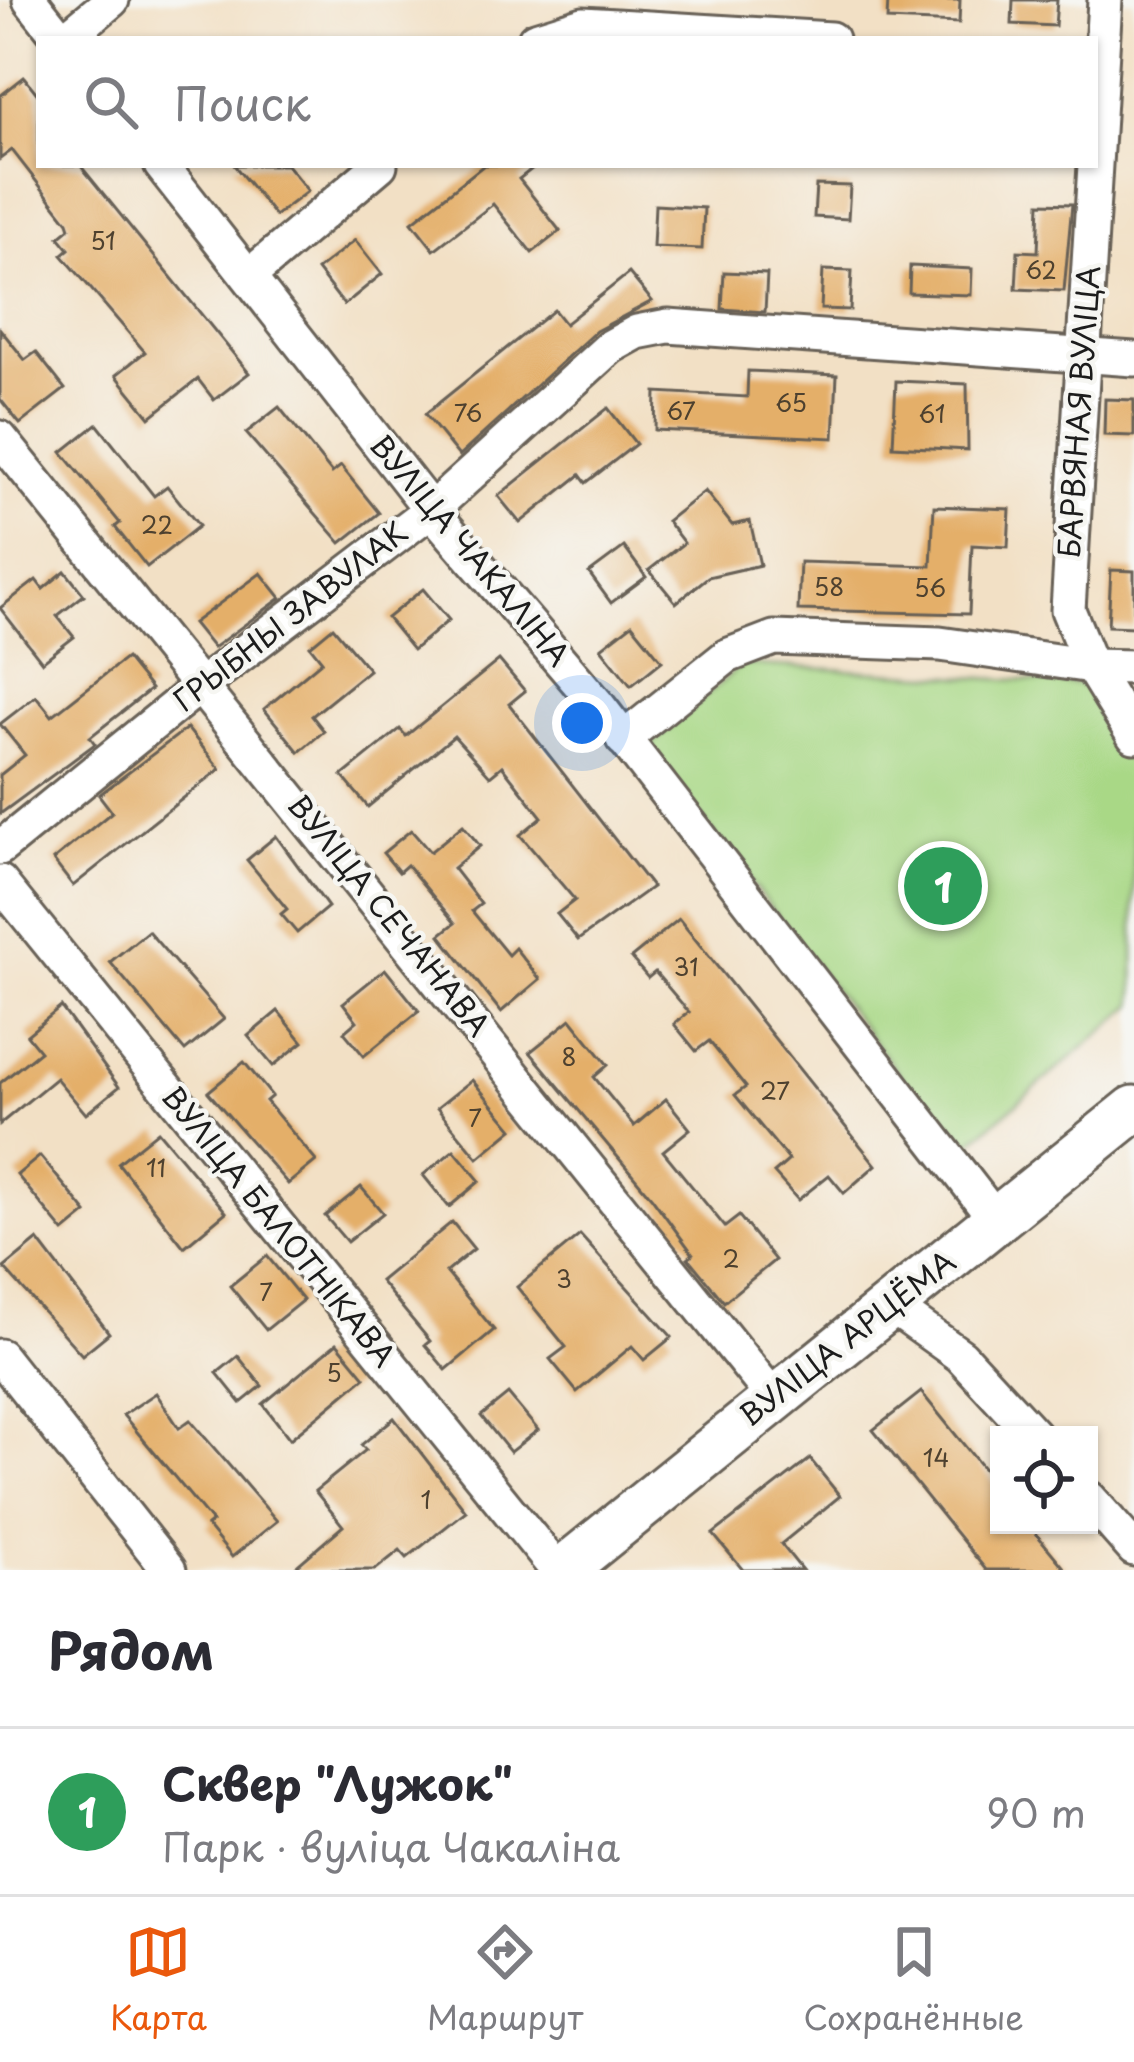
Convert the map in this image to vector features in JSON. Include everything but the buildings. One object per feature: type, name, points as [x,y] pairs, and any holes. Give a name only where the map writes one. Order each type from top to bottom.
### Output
[{"type":"street","points":[[30,0],[60,36]]},
{"type":"street","points":[[67,36],[112,0]]},
{"type":"street","name":"БАРВЯНАЯ ВУЛІЦА","points":[[1105,0],[1110,56],[1068,610],[1091,666],[1134,736]]},
{"type":"street","points":[[545,36],[583,24],[781,36]]},
{"type":"street","name":"ВУЛІЦА ЧАКАЛІНА","points":[[163,168],[431,510],[623,739],[997,1221]]},
{"type":"street","points":[[249,276],[376,168]]},
{"type":"street","name":"ГРЫБНЫ ЗАВУЛАК","points":[[0,848],[201,685],[431,510],[610,347],[638,332],[668,326],[1134,359]]},
{"type":"street","name":"ВУЛІЦА СЕЧАНАВА","points":[[0,438],[773,1397]]},
{"type":"street","points":[[623,739],[727,656],[774,638],[940,644],[1091,666],[1134,667]]},
{"type":"street","name":"ВУЛІЦА БАЛОТНІКАВА","points":[[0,882],[560,1570]]},
{"type":"street","name":"ВУЛІЦА АРЦЁМА","points":[[560,1570],[1134,1108]]},
{"type":"street","points":[[892,1306],[961,1356],[1026,1426]]},
{"type":"street","points":[[0,1356],[169,1570]]},
{"type":"street","points":[[1098,1508],[1134,1550]]},
{"type":"green space","points":[[742,664],[1083,684],[1134,767],[1134,1005],[959,1152],[647,748]]},
{"type":"place","name":"Сквер \"Лужок\"","points":[[943,886]]}]
